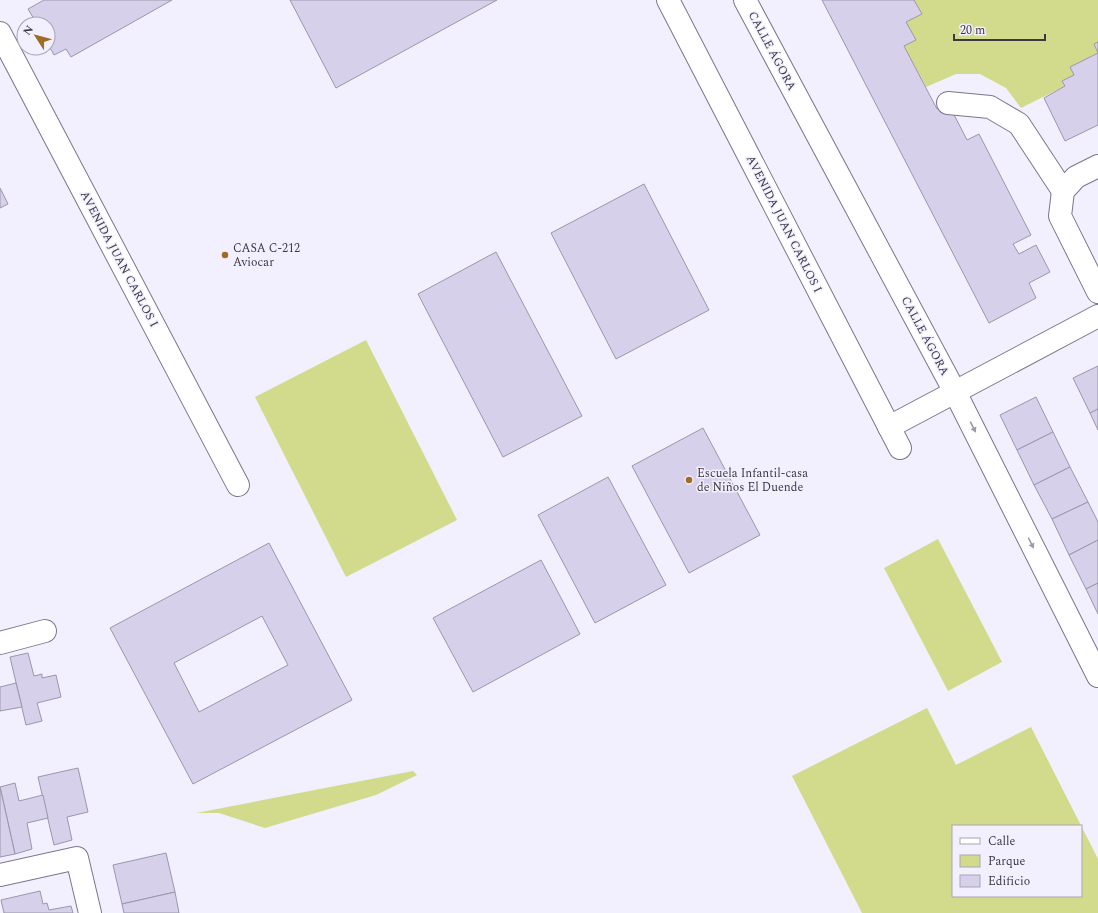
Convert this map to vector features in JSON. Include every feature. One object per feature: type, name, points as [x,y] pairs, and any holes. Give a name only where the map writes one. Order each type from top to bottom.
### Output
[{"type":"street","name":"AVENIDA JUAN CARLOS I","points":[[668,0],[900,448]]},
{"type":"street","name":"CALLE ÁGORA","points":[[745,0],[955,392],[1098,676]]},
{"type":"street","name":"AVENIDA JUAN CARLOS I","points":[[0,32],[238,485]]},
{"type":"street","points":[[948,103],[990,107],[1019,124],[1063,191]]},
{"type":"street","points":[[1098,166],[1076,177],[1063,191],[1060,216],[1098,292]]},
{"type":"street","points":[[889,427],[1098,316]]},
{"type":"street","points":[[0,643],[45,631]]},
{"type":"street","points":[[0,875],[77,858],[90,913]]},
{"type":"green space","points":[[914,0],[1098,0],[1098,42],[1094,45],[1098,53],[1070,67],[1074,75],[1062,81],[1065,86],[1021,108],[1006,88],[980,74],[956,74],[926,87],[904,46],[915,40],[906,22],[922,14]]},
{"type":"green space","points":[[366,340],[457,520],[346,577],[255,397]]},
{"type":"green space","points":[[938,539],[1002,662],[948,691],[884,568]]},
{"type":"green space","points":[[927,708],[956,765],[1031,727],[1081,825],[952,825],[952,897],[1082,897],[1082,827],[1098,859],[1098,913],[862,913],[792,776]]},
{"type":"green space","points":[[413,771],[417,775],[376,795],[265,828],[219,813],[196,813]]},
{"type":"building","points":[[44,0],[172,0],[71,57],[66,49],[56,54],[56,16],[32,16],[28,9]]},
{"type":"building","points":[[290,0],[497,0],[336,88]]},
{"type":"building","points":[[822,0],[914,0],[922,14],[906,22],[916,40],[904,46],[937,109],[948,103],[967,140],[979,134],[1031,235],[1013,244],[1019,254],[1036,245],[1050,272],[1029,283],[1036,298],[989,323]]},
{"type":"building","points":[[1098,42],[1098,53],[1094,44]]},
{"type":"building","points":[[1098,53],[1098,125],[1065,141],[1044,98],[1065,86],[1062,81],[1074,75],[1070,67]]},
{"type":"building","points":[[644,184],[709,310],[616,359],[551,233]]},
{"type":"building","points":[[0,188],[8,204],[0,208]]},
{"type":"building","points":[[496,252],[582,416],[503,457],[418,294]]},
{"type":"building","points":[[1098,366],[1098,409],[1090,413],[1073,378]]},
{"type":"building","points":[[1036,397],[1053,432],[1017,450],[1000,415]]},
{"type":"building","points":[[1098,409],[1098,430],[1090,413]]},
{"type":"building","points":[[703,428],[760,535],[689,573],[632,466]]},
{"type":"building","points":[[1053,432],[1070,467],[1034,485],[1017,450]]},
{"type":"building","points":[[1070,467],[1088,502],[1052,519],[1034,485]]},
{"type":"building","points":[[608,477],[666,585],[595,623],[538,515]]},
{"type":"building","points":[[1088,502],[1098,522],[1098,540],[1069,555],[1052,519]]},
{"type":"building","points":[[1098,540],[1098,583],[1086,589],[1069,555]]},
{"type":"building","points":[[269,543],[352,700],[193,784],[110,628]],"holes":[[[262,616],[288,665],[199,712],[174,663]]]},
{"type":"building","points":[[541,560],[580,634],[473,692],[433,618]]},
{"type":"building","points":[[1098,583],[1098,614],[1086,589]]},
{"type":"building","points":[[28,653],[34,676],[42,674],[42,678],[56,675],[61,697],[37,703],[42,721],[26,725],[10,657]]},
{"type":"building","points":[[16,683],[22,707],[0,711],[0,687]]},
{"type":"building","points":[[78,768],[88,812],[67,817],[72,840],[54,845],[38,777]]},
{"type":"building","points":[[15,783],[19,801],[43,795],[48,818],[27,823],[32,849],[15,854],[0,787]]},
{"type":"building","points":[[0,787],[15,854],[0,857]]},
{"type":"building","points":[[166,853],[175,892],[122,904],[113,865]]},
{"type":"building","points":[[40,891],[43,904],[47,903],[49,910],[71,906],[73,913],[4,913],[1,900]]},
{"type":"building","points":[[175,892],[179,913],[124,913],[122,904]]},
{"type":"place","name":"CASA C-212 Aviocar","points":[[225,255]]},
{"type":"place","name":"Escuela Infantil-casa de Niños El Duende","points":[[689,480]]}]
